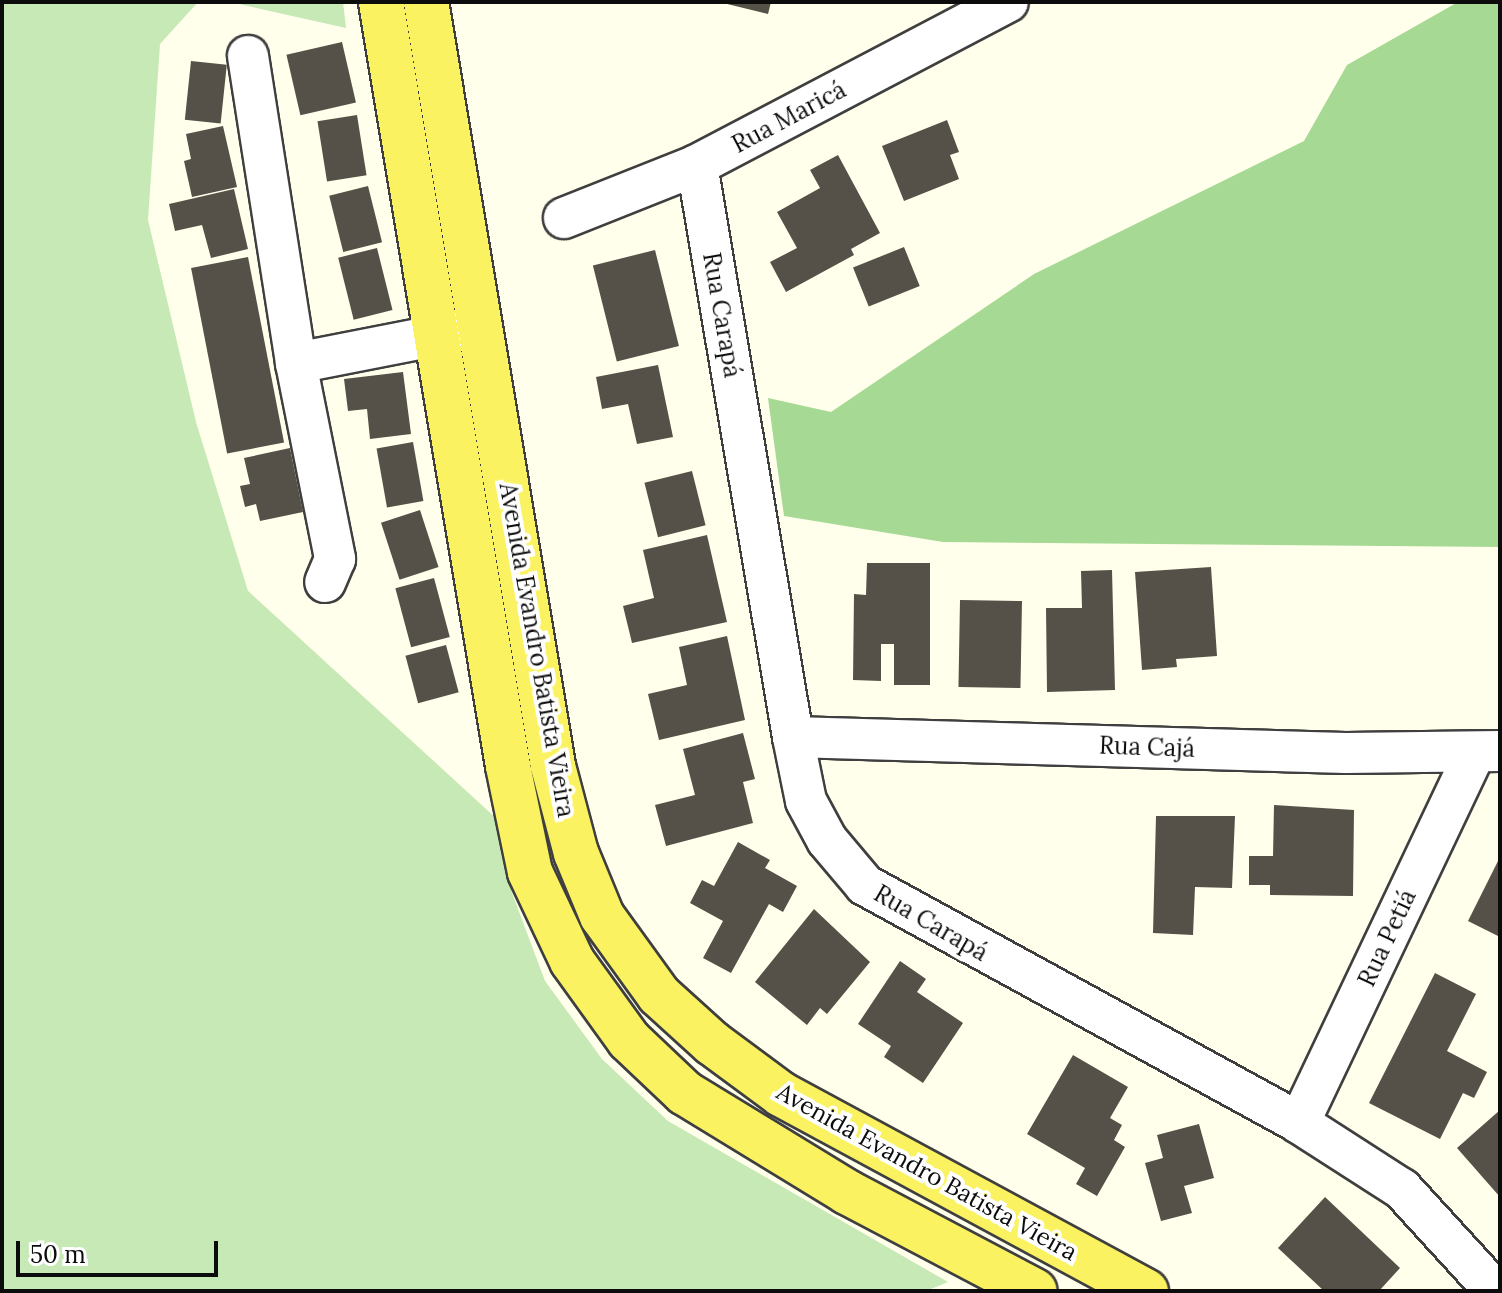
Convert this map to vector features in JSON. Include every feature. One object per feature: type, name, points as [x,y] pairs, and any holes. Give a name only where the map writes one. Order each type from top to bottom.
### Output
[{"type":"main road","name":"Avenida Evandro Batista Vieira","points":[[381,2],[508,766],[530,872],[572,961],[629,1040],[685,1093],[847,1192],[1035,1291]]},
{"type":"main road","name":"Avenida Evandro Batista Vieira","points":[[426,2],[553,766],[576,853],[602,916],[659,995],[712,1043],[781,1094],[1146,1291]]},
{"type":"main road","points":[[508,766],[553,766]]},
{"type":"street","name":"Rua Maricá","points":[[564,218],[697,165],[1008,2]]},
{"type":"street","points":[[248,56],[296,363],[335,559],[325,582]]},
{"type":"street","name":"Rua Carapá","points":[[697,165],[793,737],[806,801],[827,840],[865,885],[1299,1123],[1402,1189],[1495,1291]]},
{"type":"street","points":[[296,363],[481,327]]},
{"type":"street","name":"Rua Cajá","points":[[793,737],[1487,752]]},
{"type":"street","name":"Rua Petiá","points":[[1299,1123],[1487,752]]},
{"type":"green space","points":[[2,2],[198,2],[160,44],[148,220],[196,422],[248,591],[497,819],[512,893],[545,981],[602,1059],[668,1121],[948,1282],[926,1291],[2,1291]]},
{"type":"green space","points":[[230,2],[343,2],[346,28]]},
{"type":"green space","points":[[1458,2],[1500,2],[1500,547],[943,542],[784,516],[768,398],[831,412],[1034,274],[1304,141],[1347,65]]},
{"type":"building","points":[[719,2],[771,2],[768,14]]},
{"type":"building","points":[[342,42],[356,102],[300,115],[286,55]]},
{"type":"building","points":[[191,61],[227,65],[221,123],[185,120]]},
{"type":"building","points":[[357,115],[367,175],[327,182],[317,121]]},
{"type":"building","points":[[947,120],[959,152],[950,155],[959,179],[904,201],[882,146]]},
{"type":"building","points":[[223,126],[237,187],[192,197],[184,161],[191,159],[186,134]]},
{"type":"building","points":[[838,155],[880,233],[851,249],[854,255],[786,292],[770,262],[797,248],[777,212],[820,188],[810,170]]},
{"type":"building","points":[[368,186],[382,242],[343,252],[329,196]]},
{"type":"building","points":[[234,189],[248,249],[211,258],[202,225],[175,231],[169,204]]},
{"type":"building","points":[[904,247],[920,286],[869,307],[853,268]]},
{"type":"building","points":[[377,248],[392,310],[354,320],[338,258]]},
{"type":"building","points":[[655,250],[679,346],[617,362],[593,265]]},
{"type":"building","points":[[248,257],[284,443],[227,454],[191,268]]},
{"type":"building","points":[[658,365],[673,437],[637,444],[628,404],[602,409],[596,377]]},
{"type":"building","points":[[403,372],[411,434],[370,439],[367,409],[348,411],[344,379]]},
{"type":"building","points":[[413,442],[423,501],[387,508],[377,448]]},
{"type":"building","points":[[290,448],[303,512],[260,521],[256,504],[245,507],[240,486],[250,484],[244,458]]},
{"type":"building","points":[[692,471],[706,525],[658,537],[644,483]]},
{"type":"building","points":[[420,510],[439,567],[400,580],[381,523]]},
{"type":"building","points":[[707,535],[727,622],[632,643],[623,606],[654,598],[643,550]]},
{"type":"building","points":[[867,563],[930,563],[930,685],[894,685],[894,644],[881,644],[881,681],[853,680],[854,594],[866,595]]},
{"type":"building","points":[[1211,567],[1217,656],[1176,659],[1177,667],[1142,670],[1135,572]]},
{"type":"building","points":[[1112,570],[1115,690],[1047,692],[1046,608],[1082,608],[1081,571]]},
{"type":"building","points":[[434,578],[450,637],[411,647],[395,588]]},
{"type":"building","points":[[960,600],[1022,601],[1020,688],[958,687]]},
{"type":"building","points":[[727,636],[745,720],[659,740],[648,694],[687,685],[679,647]]},
{"type":"building","points":[[446,645],[459,692],[418,703],[405,656]]},
{"type":"building","points":[[743,733],[755,779],[743,782],[753,823],[666,846],[655,805],[695,795],[683,749]]},
{"type":"building","points":[[1274,805],[1354,810],[1353,896],[1270,895],[1270,885],[1249,885],[1249,856],[1273,856]]},
{"type":"building","points":[[1156,816],[1235,816],[1232,888],[1195,887],[1193,935],[1153,933]]},
{"type":"building","points":[[738,842],[770,860],[765,868],[797,886],[783,912],[769,904],[731,973],[703,958],[723,921],[690,903],[702,880],[714,886]]},
{"type":"building","points":[[1500,857],[1500,937],[1468,921]]},
{"type":"building","points":[[814,909],[870,962],[827,1014],[820,1008],[807,1025],[755,982]]},
{"type":"building","points":[[900,961],[926,979],[917,992],[963,1023],[923,1083],[884,1057],[891,1046],[858,1024]]},
{"type":"building","points":[[1435,973],[1476,994],[1447,1051],[1487,1072],[1474,1098],[1463,1093],[1440,1139],[1369,1103]]},
{"type":"building","points":[[1073,1055],[1128,1087],[1110,1118],[1122,1125],[1114,1140],[1125,1147],[1097,1196],[1076,1184],[1085,1168],[1027,1134]]},
{"type":"building","points":[[1500,1110],[1500,1197],[1457,1148]]},
{"type":"building","points":[[1199,1124],[1214,1178],[1184,1186],[1192,1213],[1161,1221],[1145,1163],[1163,1158],[1157,1135]]},
{"type":"building","points":[[1325,1197],[1400,1268],[1379,1291],[1324,1291],[1278,1248]]}]
